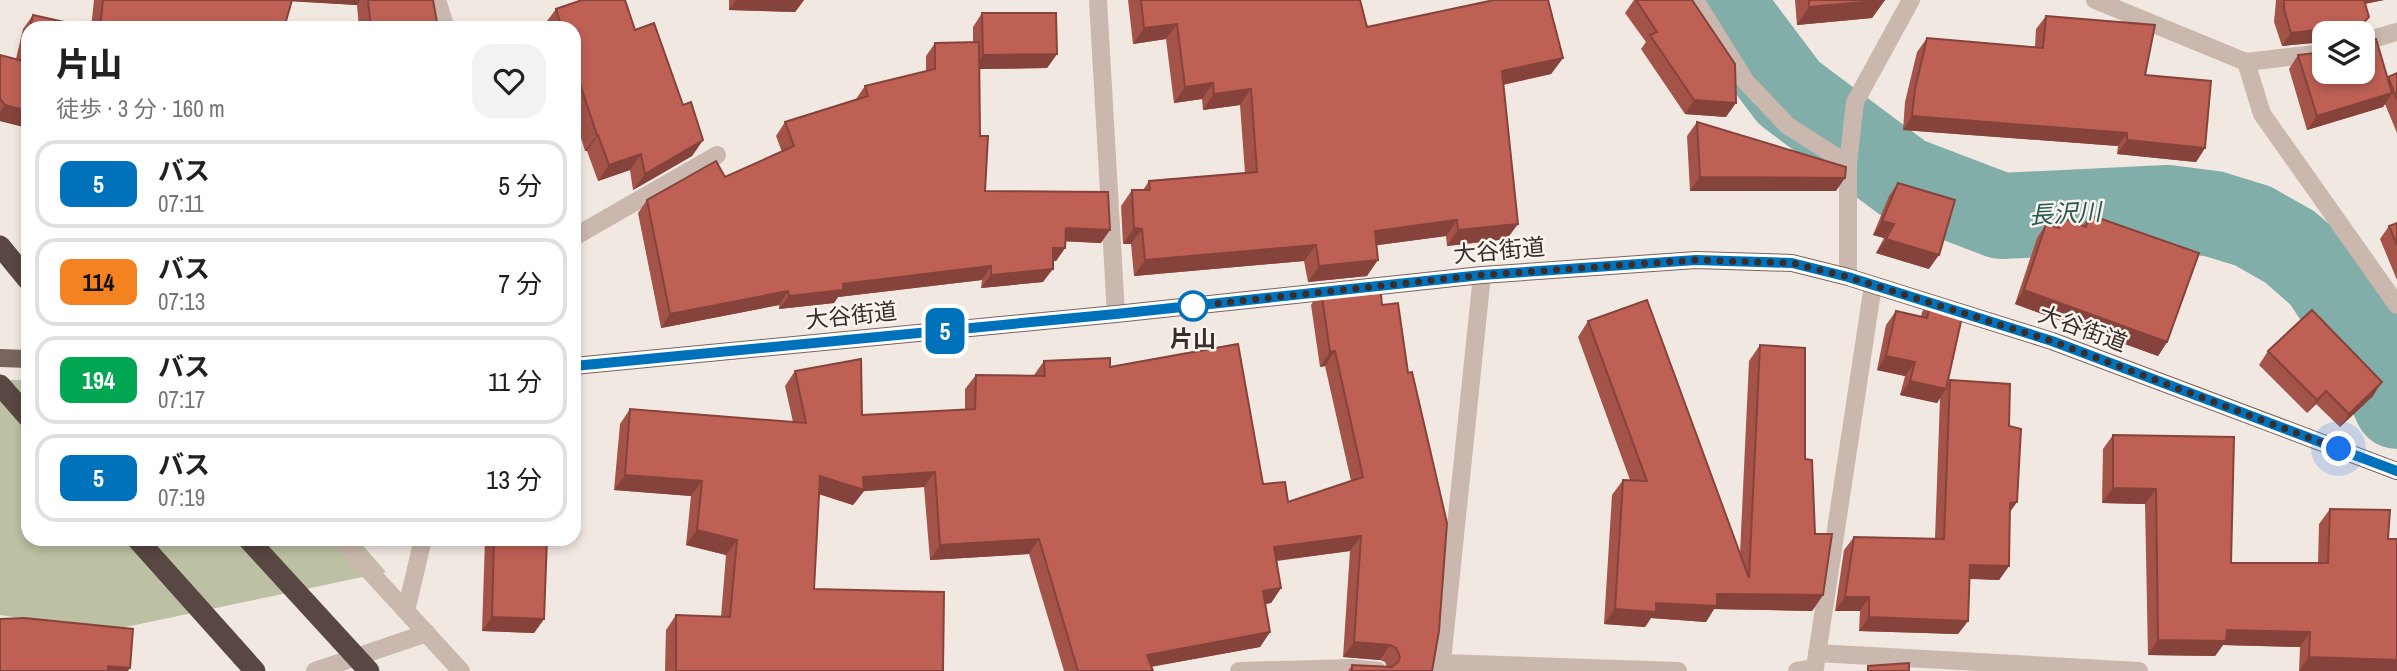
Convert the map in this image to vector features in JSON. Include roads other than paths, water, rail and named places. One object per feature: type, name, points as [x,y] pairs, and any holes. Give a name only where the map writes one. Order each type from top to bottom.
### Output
[{"type":"highway","points":[[0,246],[21,272]]},
{"type":"highway","points":[[0,385],[21,409]]},
{"type":"highway","points":[[142,546],[255,671]]},
{"type":"highway","points":[[254,546],[369,671]]},
{"type":"main road","name":"大谷街道","points":[[581,365],[1116,314],[1482,275],[1696,260],[1792,263],[1848,277],[2052,341],[2394,470]]},
{"type":"main road","points":[[0,358],[21,359]]},
{"type":"street","points":[[437,0],[444,21]]},
{"type":"street","points":[[1098,0],[1116,314]]},
{"type":"street","points":[[1695,0],[1746,82],[1788,125],[1848,162]]},
{"type":"street","points":[[1848,277],[1848,162],[1855,102],[1911,0]]},
{"type":"street","points":[[2095,0],[2246,62],[2312,55]]},
{"type":"street","points":[[2375,38],[2397,32]]},
{"type":"street","points":[[2246,62],[2262,114],[2397,305]]},
{"type":"street","points":[[581,233],[717,155]]},
{"type":"street","points":[[1482,275],[1442,667],[1678,671]]},
{"type":"street","points":[[1797,671],[1815,668],[1873,285]]},
{"type":"street","points":[[346,546],[461,671]]},
{"type":"street","points":[[406,611],[422,546]]},
{"type":"street","points":[[315,671],[426,634]]},
{"type":"street","points":[[1817,653],[2139,671]]},
{"type":"street","points":[[1239,671],[1338,668],[1378,671]]},
{"type":"waterway","name":"長沢川","points":[[1719,0],[1789,93],[1904,179],[2001,216],[2167,208],[2214,214],[2253,226],[2290,247],[2323,276],[2370,347],[2397,406]]},
{"type":"place","name":"片山","points":[[1193,306]]}]
